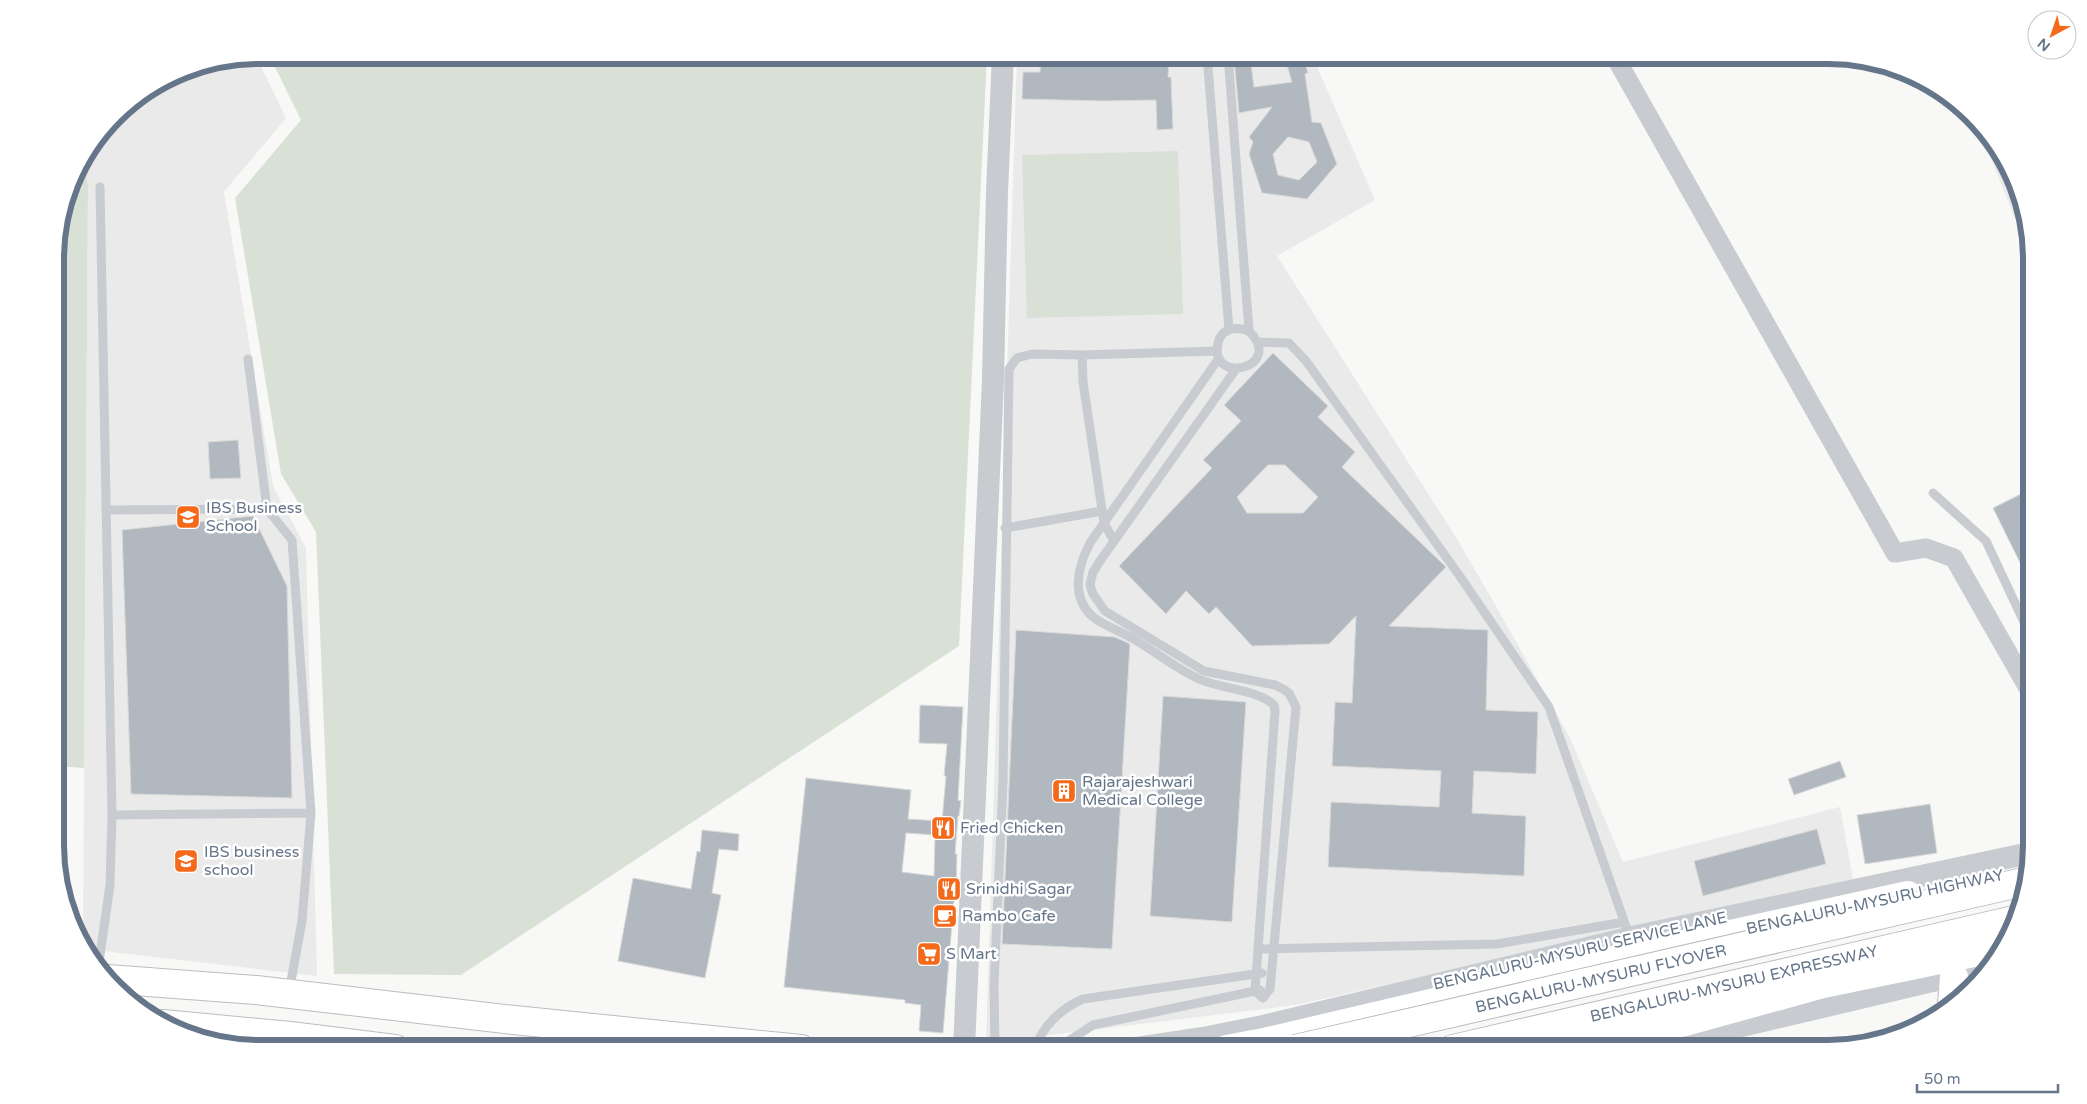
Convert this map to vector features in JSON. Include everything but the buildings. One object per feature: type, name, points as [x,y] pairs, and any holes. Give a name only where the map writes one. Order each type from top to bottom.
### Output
[{"type":"highway","name":"BENGALURU-MYSURU HIGHWAY","points":[[1281,1040],[1305,1036],[1640,954],[2022,869]]},
{"type":"highway","name":"BENGALURU-MYSURU FLYOVER","points":[[1305,1036],[2019,883]]},
{"type":"highway","name":"BENGALURU-MYSURU EXPRESSWAY","points":[[1491,1040],[2007,922]]},
{"type":"highway","name":"BENGALURU-MYSURU EXPRESSWAY","points":[[1598,1040],[1685,1022],[1823,984],[1993,949]]},
{"type":"highway","points":[[1953,995],[1954,977]]},
{"type":"highway","points":[[118,980],[288,994],[712,1040]]},
{"type":"highway","points":[[187,1026],[318,1040]]},
{"type":"street","points":[[964,1040],[993,390],[997,192],[1004,64]]},
{"type":"street","points":[[1619,64],[1895,553],[1926,548],[1954,558],[2023,679]]},
{"type":"street","name":"BENGALURU-MYSURU SERVICE LANE","points":[[1190,1040],[1203,1038],[1305,1036],[1627,930],[2023,854]]},
{"type":"street","points":[[1684,1040],[1976,973]]},
{"type":"lane","points":[[1208,64],[1230,329]]},
{"type":"lane","points":[[1229,64],[1249,331]]},
{"type":"lane","points":[[100,187],[112,815],[110,885],[100,957]]},
{"type":"lane","points":[[995,1040],[994,985],[1003,782],[1005,528],[1009,370],[1017,358],[1032,354],[1218,355],[1229,367],[1236,369],[1243,368],[1254,361],[1258,349],[1257,342],[1249,331],[1243,328],[1230,329],[1220,338],[1218,355],[1084,554],[1078,576],[1081,600],[1093,616],[1199,679],[1262,698],[1274,705],[1276,712],[1260,949],[1255,991]]},
{"type":"lane","points":[[1257,342],[1289,343],[1306,361],[1459,575],[1549,707],[1627,930],[1497,944],[1260,949]]},
{"type":"lane","points":[[1082,354],[1083,382],[1104,523],[1114,541]]},
{"type":"lane","points":[[248,359],[267,508],[292,540],[311,813],[302,921],[288,994]]},
{"type":"lane","points":[[1236,369],[1093,572],[1090,586],[1099,605],[1105,612],[1204,670],[1275,685],[1289,694],[1296,708],[1270,971],[1270,989],[1263,998],[1255,991]]},
{"type":"lane","points":[[1933,494],[1986,541],[2023,620]]},
{"type":"lane","points":[[106,510],[267,508]]},
{"type":"lane","points":[[1005,528],[1102,511]]},
{"type":"lane","points":[[1199,679],[1204,670]]},
{"type":"lane","points":[[112,815],[311,813]]},
{"type":"lane","points":[[1039,1040],[1056,1016],[1069,1006],[1083,999],[1270,971]]},
{"type":"lane","points":[[1070,1040],[1093,1025],[1255,991]]},
{"type":"shaded area","name":"IBS Business School","points":[[260,64],[286,118],[224,192],[273,486],[306,548],[317,976],[95,950],[83,929],[88,185],[85,171],[90,161],[112,130],[140,104],[161,90],[196,74],[234,65]]},
{"type":"shaded area","points":[[273,64],[987,64],[959,646],[461,975],[334,974],[316,532],[281,474],[235,198],[301,120]]},
{"type":"shaded area","points":[[1017,64],[1316,64],[1375,200],[1277,256],[1457,539],[1496,606],[1570,738],[1623,862],[1840,807],[1853,879],[1296,1005],[1010,1040],[986,1040]]},
{"type":"shaded area","points":[[1985,143],[1997,161],[2013,196],[2022,237]]},
{"type":"shaded area","points":[[1178,151],[1183,314],[1027,318],[1022,155]]},
{"type":"shaded area","points":[[85,171],[88,185],[84,768],[64,767],[64,246],[70,209]]},
{"type":"place","name":"IBS Business School","points":[[188,517]]},
{"type":"place","name":"Rajarajeshwari Medical College","points":[[1064,791]]},
{"type":"place","name":"Fried Chicken","points":[[943,828]]},
{"type":"place","name":"IBS business school","points":[[186,861]]},
{"type":"place","name":"Srinidhi Sagar","points":[[949,889]]},
{"type":"place","name":"Rambo Cafe","points":[[945,916]]},
{"type":"place","name":"S Mart","points":[[929,954]]}]
